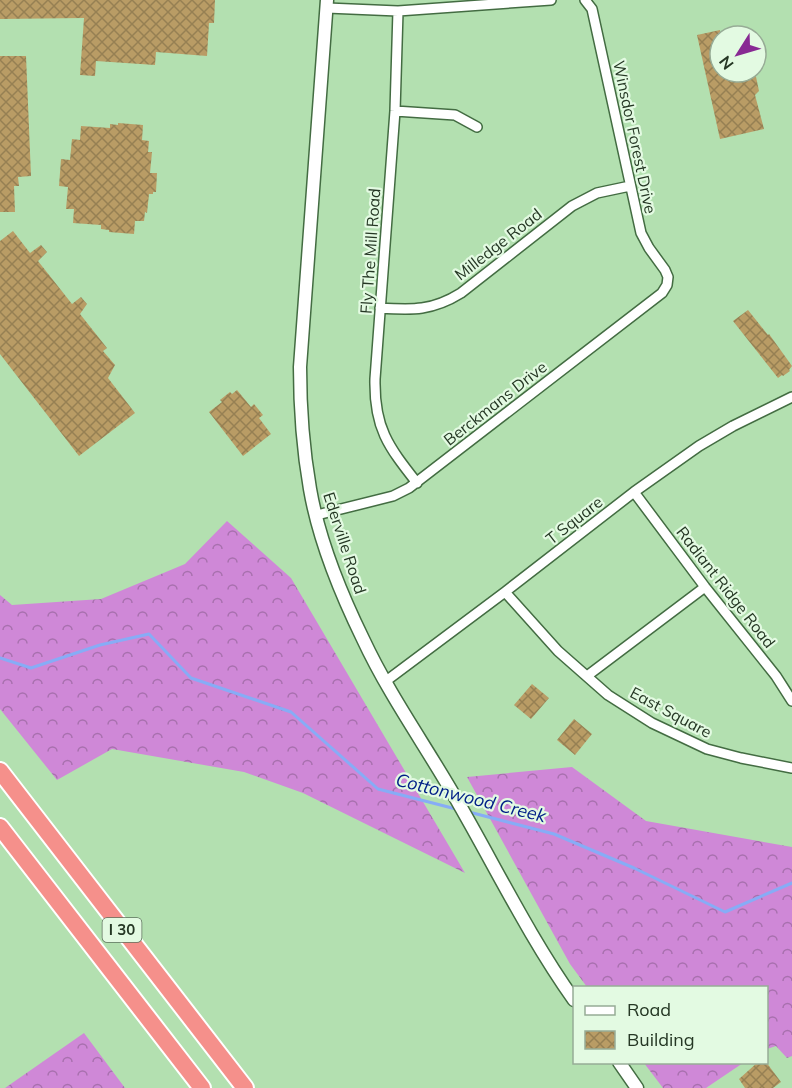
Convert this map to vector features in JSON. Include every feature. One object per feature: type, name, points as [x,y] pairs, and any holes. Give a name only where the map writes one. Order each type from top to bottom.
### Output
[{"type":"highway","name":"I 30","points":[[0,771],[245,1088]]},
{"type":"highway","name":"I 30","points":[[0,828],[202,1088]]},
{"type":"street","points":[[327,4],[398,11],[551,0]]},
{"type":"street","name":"Winsdor Forest Drive","points":[[585,0],[592,9],[641,233],[668,277]]},
{"type":"street","name":"Ederville Road","points":[[327,4],[300,367],[300,406],[310,490],[316,516],[337,582],[363,641],[535,940],[573,998]]},
{"type":"street","name":"Fly The Mill Road","points":[[398,11],[395,111],[375,402],[388,442],[417,483]]},
{"type":"street","points":[[395,111],[455,115],[477,127]]},
{"type":"street","name":"Milledge Road","points":[[380,308],[424,309],[448,301],[572,206],[597,193],[630,186]]},
{"type":"street","name":"Berckmans Drive","points":[[316,516],[393,496],[417,483],[662,293],[667,285],[668,277]]},
{"type":"street","name":"T Square","points":[[386,681],[634,492],[699,446],[733,426],[792,397]]},
{"type":"street","name":"Radiant Ridge Road","points":[[634,492],[705,587],[776,676],[792,701]]},
{"type":"street","points":[[586,676],[705,587]]},
{"type":"street","name":"East Square","points":[[505,592],[558,651],[586,676],[608,695],[652,723],[707,749],[792,768]]},
{"type":"street","points":[[620,1064],[637,1088]]},
{"type":"green space","points":[[227,521],[291,578],[465,873],[303,793],[244,772],[112,749],[57,780],[0,709],[0,595],[12,605],[101,599],[185,564]]},
{"type":"green space","points":[[572,767],[646,821],[792,847],[792,1056],[787,1058],[776,1046],[768,1049],[768,986],[586,986],[570,964],[467,777]]},
{"type":"green space","points":[[84,1033],[125,1088],[5,1088]]},
{"type":"green space","points":[[645,1064],[742,1064],[706,1088],[663,1088]]},
{"type":"building","points":[[0,0],[215,0],[214,23],[209,23],[207,56],[156,52],[155,65],[96,61],[95,76],[80,75],[84,18],[0,19]]},
{"type":"building","points":[[708,33],[708,84],[758,84],[759,91],[755,95],[764,129],[720,139],[697,35]]},
{"type":"building","points":[[0,56],[26,56],[31,176],[18,177],[19,186],[14,186],[15,212],[0,212]]},
{"type":"building","points":[[118,123],[143,125],[142,140],[149,141],[148,152],[152,152],[150,173],[157,173],[156,192],[149,194],[144,221],[135,221],[134,234],[109,232],[109,230],[101,229],[101,225],[73,223],[74,209],[66,209],[68,187],[59,186],[61,159],[70,160],[72,139],[80,140],[81,126],[110,128],[110,124],[118,125]]},
{"type":"building","points":[[13,231],[30,253],[41,245],[47,252],[38,261],[72,304],[81,297],[87,304],[80,314],[107,348],[103,351],[115,365],[108,378],[135,413],[79,456],[0,354],[0,241]]},
{"type":"building","points":[[748,310],[792,366],[790,371],[783,376],[778,378],[733,321]]},
{"type":"building","points":[[237,390],[251,407],[254,404],[263,415],[259,418],[271,434],[243,456],[209,412],[230,392],[232,394]]},
{"type":"building","points":[[532,684],[549,698],[531,719],[514,705]]},
{"type":"building","points":[[574,719],[592,734],[575,755],[557,740]]},
{"type":"building","points":[[756,1064],[768,1064],[781,1082],[773,1088],[745,1088],[739,1079]]},
{"type":"waterway","name":"Cottonwood Creek","points":[[0,658],[31,668],[100,645],[149,634],[191,678],[291,712],[378,789],[456,809]]},
{"type":"waterway","name":"Cottonwood Creek","points":[[469,812],[554,834],[634,868],[725,912],[792,883]]}]
